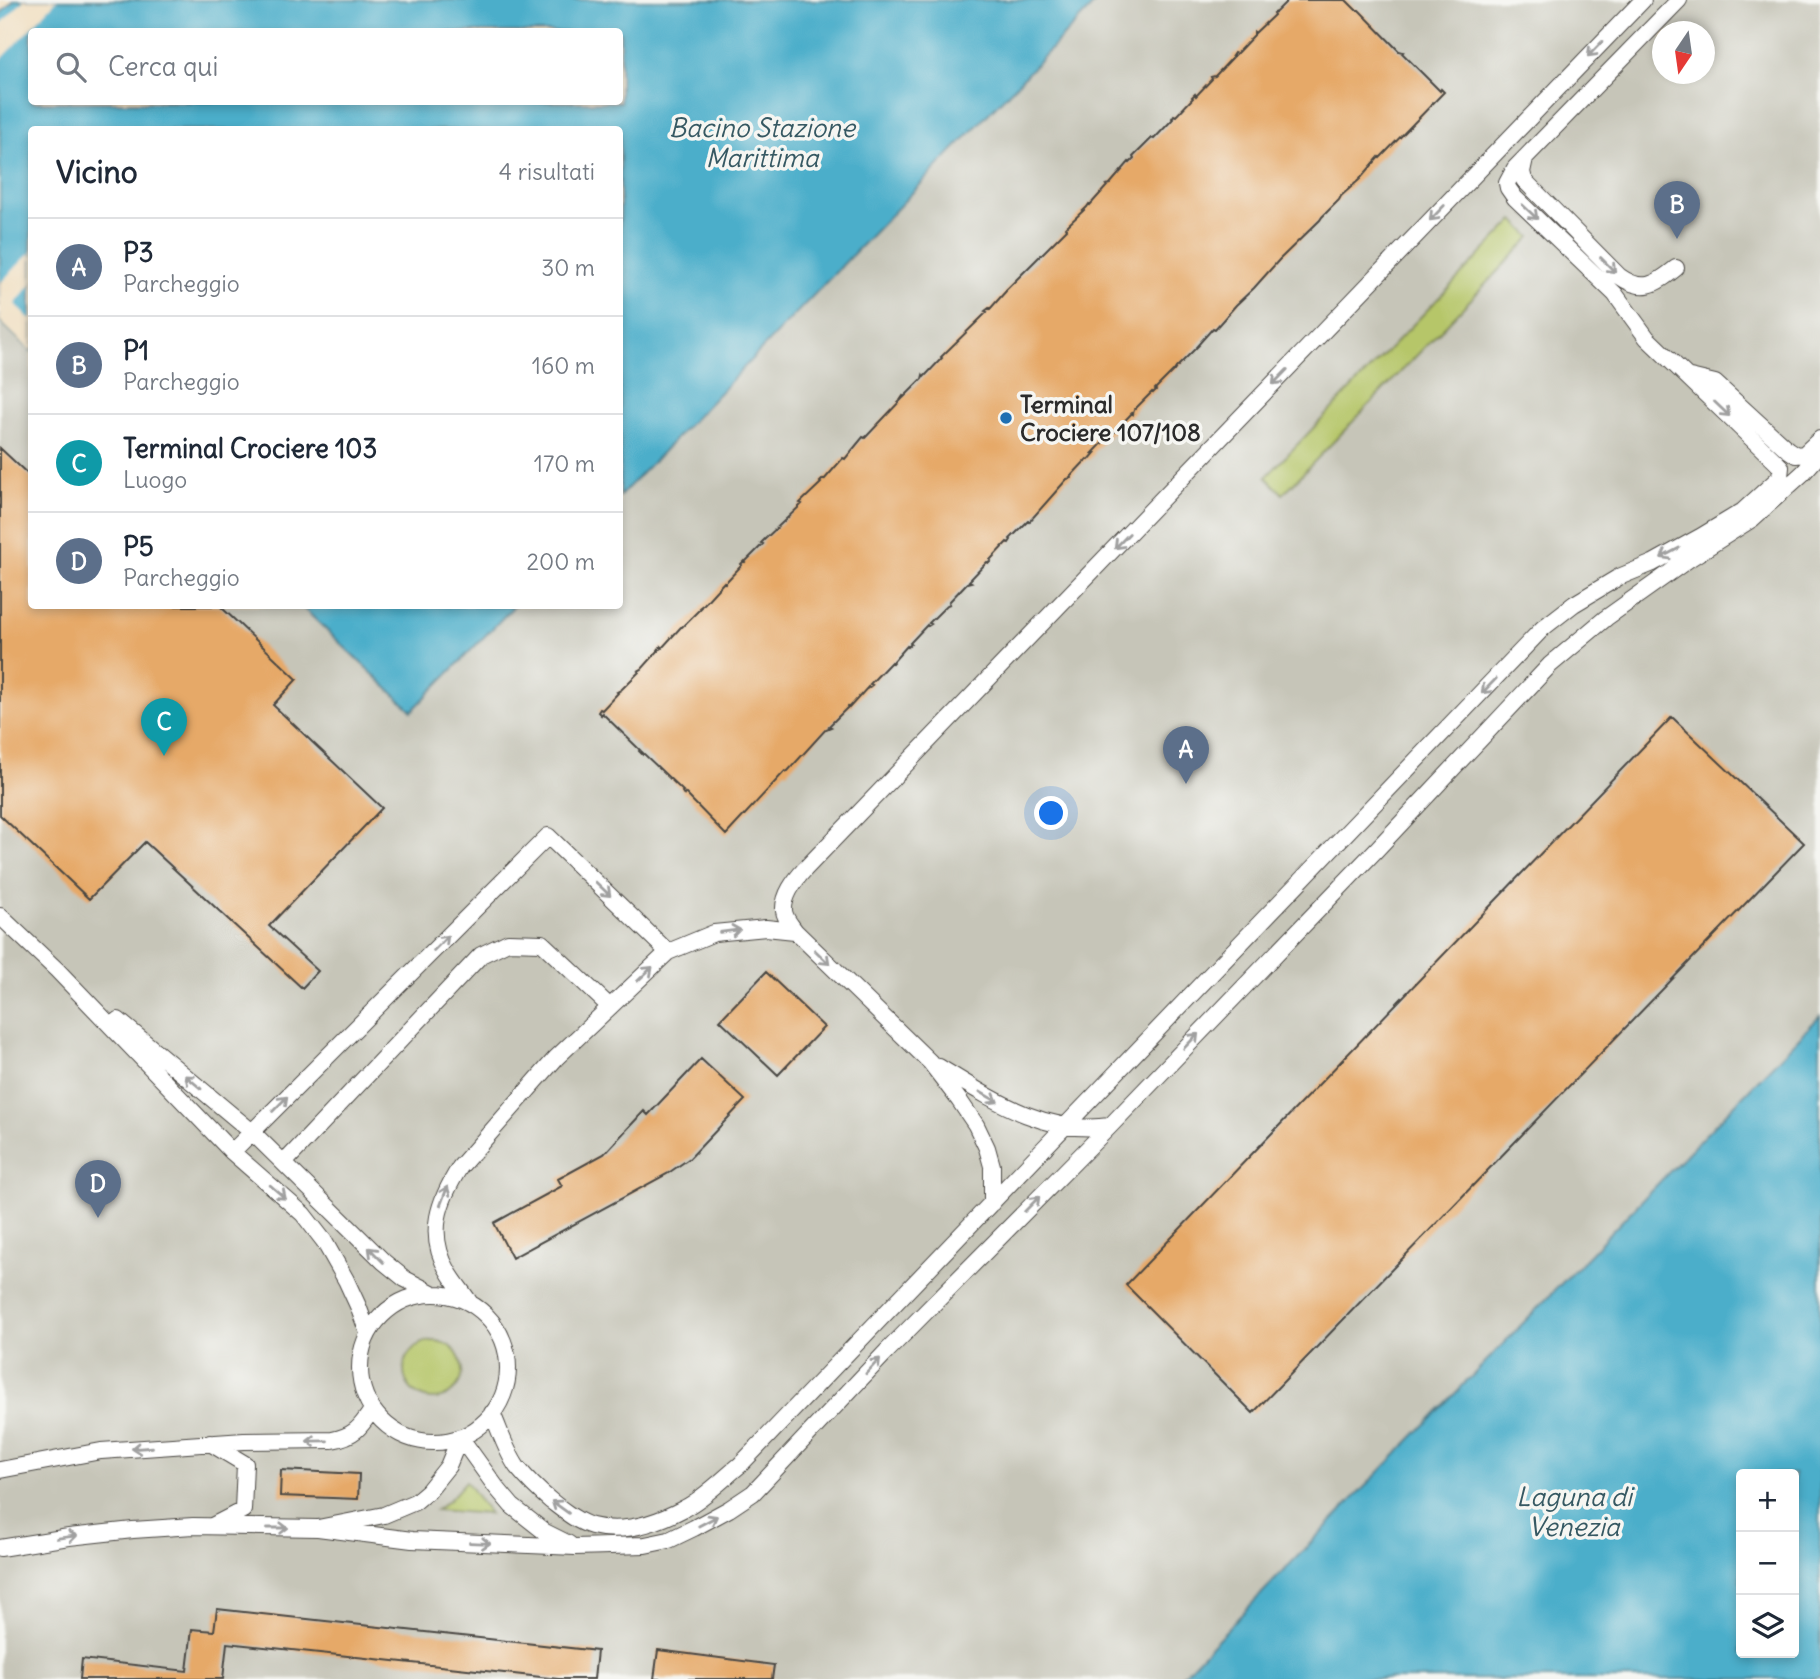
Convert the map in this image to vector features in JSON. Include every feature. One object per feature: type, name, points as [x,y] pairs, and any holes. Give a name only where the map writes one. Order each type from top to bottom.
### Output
[{"type":"lane","points":[[992,1202],[992,1166],[976,1125],[930,1062],[795,932],[784,911],[792,886],[805,869],[1643,0]]},
{"type":"lane","points":[[492,1413],[517,1466],[541,1493],[564,1511],[589,1525],[623,1529],[654,1522],[687,1507],[740,1465],[1543,628],[1574,604],[1743,511],[1780,477],[1781,467],[1776,461],[1647,338],[1615,294],[1515,198],[1508,188],[1507,183],[1515,168],[1679,0]]},
{"type":"lane","points":[[1525,159],[1522,172],[1524,180],[1619,276],[1639,286],[1656,284],[1676,268]]},
{"type":"lane","points":[[1688,376],[1715,383],[1796,455],[1804,454],[1820,439]]},
{"type":"lane","points":[[0,1548],[69,1536],[193,1526],[318,1528],[412,1540],[575,1547],[645,1545],[669,1540],[729,1510],[753,1493],[888,1350],[1110,1126],[1550,665],[1606,618],[1689,559],[1752,519],[1820,454]]},
{"type":"lane","points":[[232,1152],[548,836],[668,953]]},
{"type":"lane","points":[[0,916],[57,970],[232,1152],[303,1214],[324,1241],[346,1280],[368,1333]]},
{"type":"lane","points":[[470,1303],[447,1270],[439,1253],[436,1236],[441,1201],[460,1167],[556,1058],[668,953],[714,933],[766,928],[795,932]]},
{"type":"lane","points":[[284,1163],[481,955],[508,942],[542,943],[610,1007]]},
{"type":"lane","points":[[57,970],[252,1132],[384,1262],[405,1279],[432,1293]]},
{"type":"lane","points":[[930,1062],[1020,1113],[1065,1126],[1110,1126]]},
{"type":"lane","points":[[419,1294],[446,1294],[470,1303],[481,1310],[497,1329],[507,1353],[508,1373],[499,1403],[473,1431],[460,1437],[428,1442],[396,1432],[372,1410],[362,1388],[359,1364],[368,1333],[384,1312],[419,1294]]},
{"type":"lane","points":[[0,1471],[101,1451],[268,1440],[318,1441],[346,1437],[363,1424],[372,1410]]},
{"type":"lane","points":[[460,1437],[512,1506],[545,1532],[575,1547]]},
{"type":"lane","points":[[318,1528],[384,1515],[415,1502],[429,1491],[448,1466],[460,1437]]},
{"type":"lane","points":[[210,1443],[245,1464],[243,1510],[210,1527]]},
{"type":"shaded area","points":[[1098,0],[1820,0],[1820,1016],[1179,1679],[0,1679],[0,321],[28,348],[28,609],[304,609],[413,711],[511,609],[623,609],[623,493]]},
{"type":"green space","points":[[1514,220],[1531,237],[1283,494],[1266,477]]},
{"type":"green space","points":[[433,1341],[444,1343],[457,1354],[462,1370],[460,1381],[449,1394],[433,1399],[422,1397],[409,1386],[404,1370],[406,1359],[417,1346]]},
{"type":"green space","points":[[466,1481],[489,1514],[436,1510],[450,1499]]},
{"type":"water","name":"Bacino Stazione Marittima","points":[[14,0],[1098,0],[623,493],[623,126],[28,126],[28,348],[0,321],[0,14]]},
{"type":"water","points":[[304,609],[511,609],[412,711]]},
{"type":"water","name":"Laguna di Venezia","points":[[1820,1016],[1820,1679],[1179,1679]]},
{"type":"pier","points":[[24,0],[57,0],[0,61],[0,25]]},
{"type":"pier","points":[[28,255],[28,289],[15,304],[28,317],[28,348],[0,321],[0,283]]},
{"type":"building","name":"Terminal Crociere 107/108","points":[[1288,0],[1346,0],[1444,92],[1215,329],[1213,328],[1089,460],[1067,479],[1009,543],[987,562],[969,581],[971,582],[929,623],[931,624],[927,625],[870,684],[872,685],[826,729],[787,772],[785,771],[726,835],[598,712],[600,709],[602,710],[642,669],[661,646],[662,648],[763,544],[761,543],[802,504],[800,503],[1067,229],[1133,157],[1154,139],[1254,32]]},
{"type":"building","points":[[0,448],[28,474],[28,609],[223,609],[297,679],[273,705],[382,808],[269,926],[318,971],[302,988],[145,842],[89,899],[0,815]]},
{"type":"building","points":[[1672,717],[1804,843],[1253,1413],[1126,1285]]},
{"type":"building","points":[[766,972],[824,1027],[778,1075],[720,1020]]},
{"type":"building","points":[[701,1059],[745,1100],[690,1158],[667,1174],[512,1258],[494,1223],[562,1186],[558,1179],[604,1154],[644,1111],[648,1115]]},
{"type":"building","points":[[281,1470],[359,1474],[358,1499],[280,1496]]},
{"type":"building","points":[[217,1609],[597,1651],[594,1679],[559,1679],[227,1643],[223,1679],[80,1679],[82,1659],[187,1671],[192,1629],[214,1631]]},
{"type":"building","points":[[658,1650],[774,1665],[772,1679],[654,1679]]},
{"type":"place","name":"P1","points":[[1677,239]]},
{"type":"place","name":"Terminal Crociere 107/108","points":[[1006,418]]},
{"type":"place","name":"Terminal Crociere 103","points":[[164,756]]},
{"type":"place","name":"P3","points":[[1186,784]]},
{"type":"place","name":"P5","points":[[98,1218]]}]
